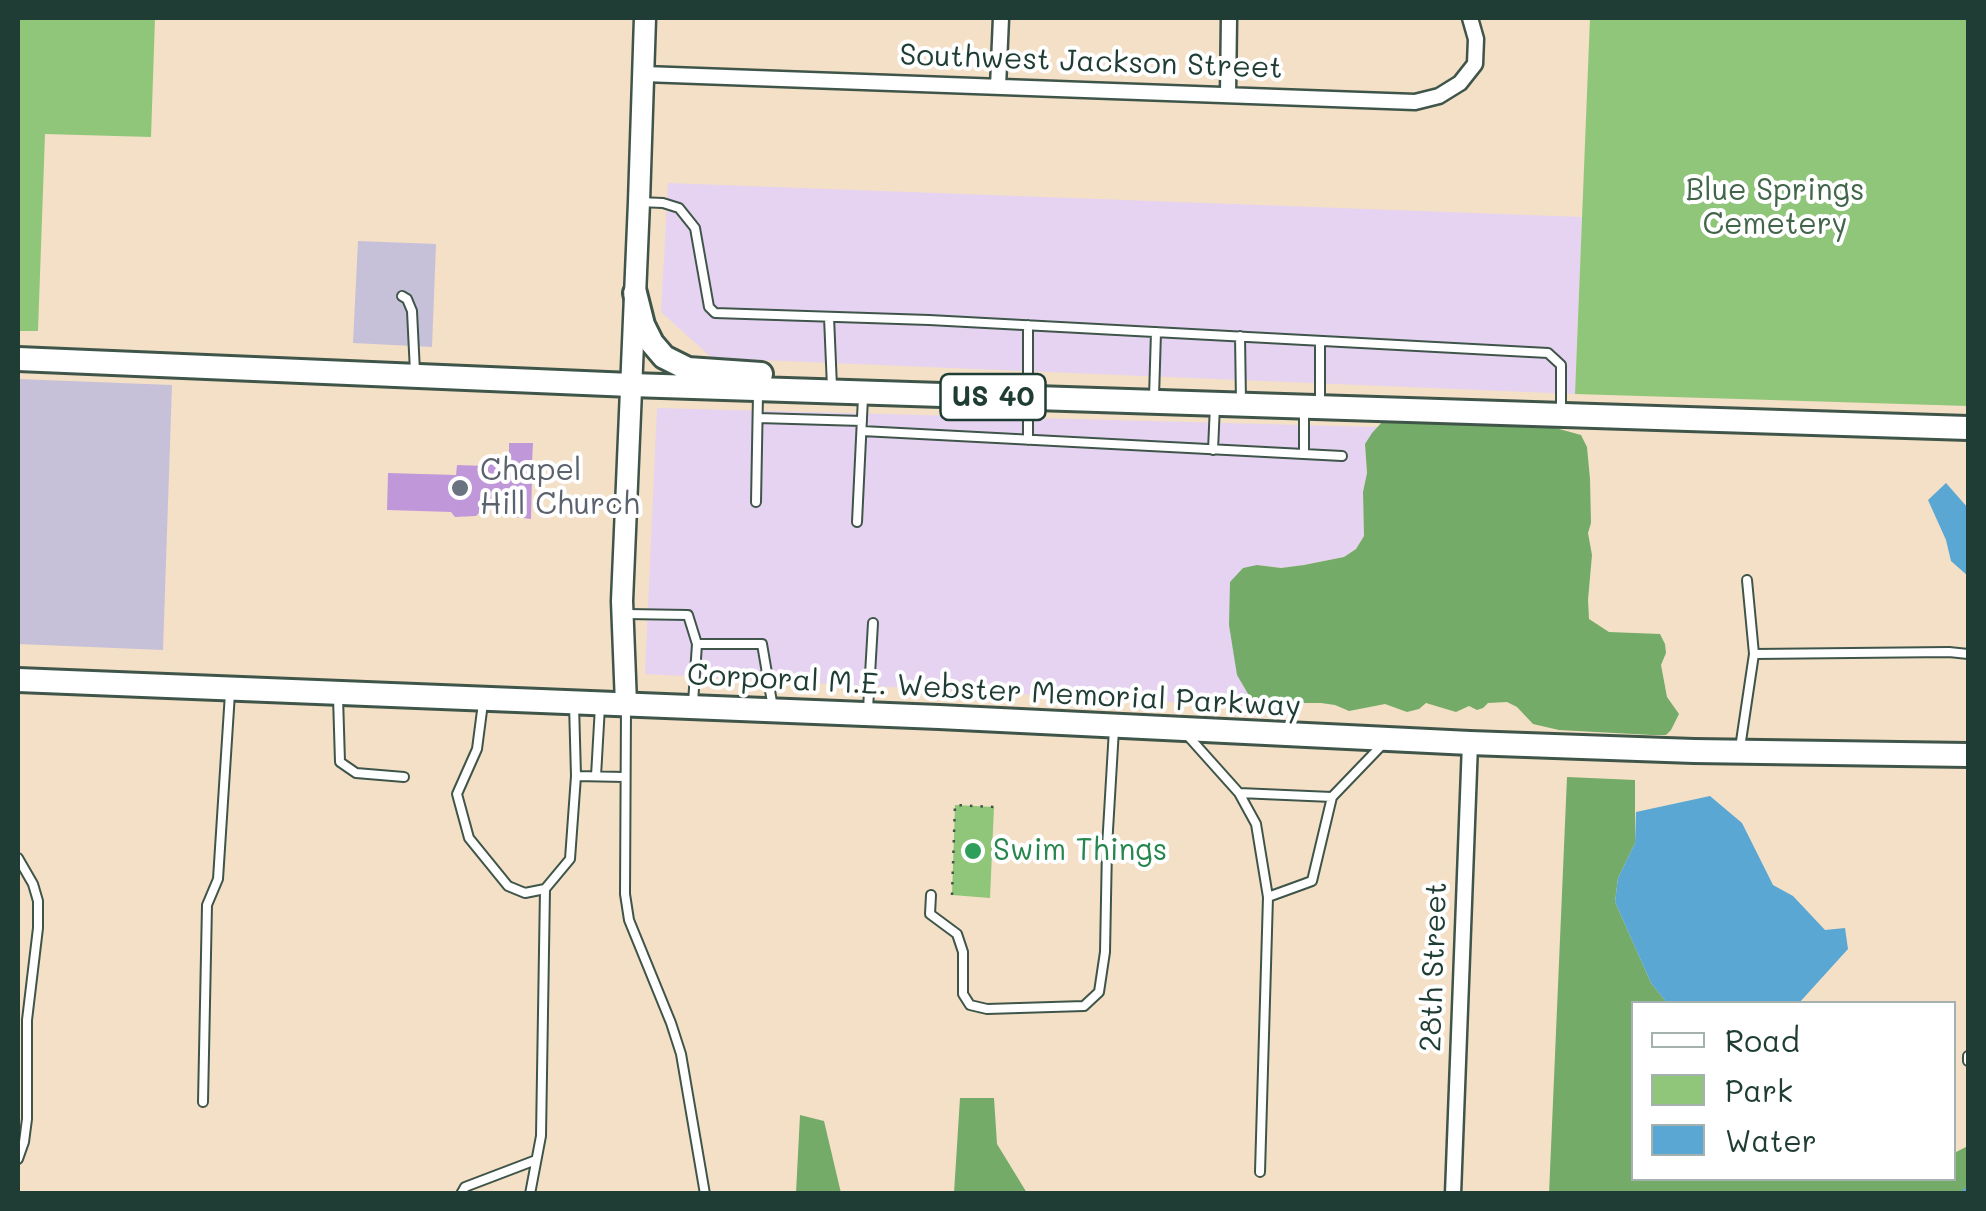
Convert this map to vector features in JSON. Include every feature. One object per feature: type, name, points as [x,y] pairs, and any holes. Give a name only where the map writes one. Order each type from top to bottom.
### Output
[{"type":"main road","points":[[626,704],[622,614],[645,18]]},
{"type":"main road","points":[[636,293],[643,325],[652,343],[676,364],[688,369],[804,381],[832,392]]},
{"type":"main road","name":"US 40","points":[[18,359],[632,386],[1968,428]]},
{"type":"main road","name":"Corporal M.E. Webster Memorial Parkway","points":[[18,680],[1470,743],[1968,755]]},
{"type":"street","points":[[998,86],[1000,18]]},
{"type":"street","points":[[1228,94],[1229,18]]},
{"type":"street","name":"Southwest Jackson Street","points":[[644,74],[1415,102],[1440,96],[1460,83],[1474,64],[1476,40],[1470,18]]},
{"type":"street","name":"28th Street","points":[[1453,1194],[1470,743]]},
{"type":"lane","points":[[640,202],[662,202],[679,208],[695,228],[710,308],[715,313],[1028,325],[1548,353],[1561,364],[1561,415]]},
{"type":"lane","points":[[402,296],[412,311],[414,376]]},
{"type":"lane","points":[[829,317],[832,392]]},
{"type":"lane","points":[[1028,325],[1028,440]]},
{"type":"lane","points":[[1154,402],[1156,332]]},
{"type":"lane","points":[[1240,336],[1241,405]]},
{"type":"lane","points":[[1304,454],[1320,341]]},
{"type":"lane","points":[[756,502],[758,389]]},
{"type":"lane","points":[[856,522],[864,392]]},
{"type":"lane","points":[[1213,450],[1216,404]]},
{"type":"lane","points":[[758,418],[1028,440],[1342,456]]},
{"type":"lane","points":[[1740,752],[1754,654],[1747,580]]},
{"type":"lane","points":[[622,614],[688,615],[697,644],[693,707]]},
{"type":"lane","points":[[868,714],[873,623]]},
{"type":"lane","points":[[697,644],[762,644],[774,710]]},
{"type":"lane","points":[[1754,654],[1968,654]]},
{"type":"lane","points":[[203,1102],[207,904],[218,879],[230,688]]},
{"type":"lane","points":[[338,692],[340,762],[356,773],[404,777]]},
{"type":"lane","points":[[483,698],[477,748],[457,794],[470,838],[508,886],[525,893],[545,889],[570,860],[576,776],[574,702]]},
{"type":"lane","points":[[596,776],[600,703]]},
{"type":"lane","points":[[626,704],[625,894],[629,920],[682,1054],[705,1194]]},
{"type":"lane","points":[[931,895],[930,914],[957,934],[963,952],[963,994],[970,1006],[1084,1006],[1098,992],[1105,952],[1106,846],[1114,725]]},
{"type":"lane","points":[[1182,729],[1239,792],[1256,824],[1268,896],[1260,1172]]},
{"type":"lane","points":[[1268,896],[1312,881],[1332,797],[1388,739]]},
{"type":"lane","points":[[576,776],[625,777]]},
{"type":"lane","points":[[1239,792],[1332,797]]},
{"type":"lane","points":[[18,858],[38,901],[27,1020],[27,1119],[18,1159]]},
{"type":"lane","points":[[530,1194],[541,1136],[545,889]]},
{"type":"lane","points":[[460,1194],[465,1187],[536,1160]]},
{"type":"path","points":[[952,895],[955,805],[994,807]]},
{"type":"shaded area","points":[[668,183],[1582,217],[1575,394],[712,358],[661,312]]},
{"type":"shaded area","points":[[358,241],[436,244],[432,347],[353,343]]},
{"type":"shaded area","points":[[18,379],[172,385],[163,650],[18,644]]},
{"type":"shaded area","points":[[657,408],[1378,427],[1365,444],[1364,536],[1356,549],[1344,557],[1304,565],[1257,565],[1254,704],[1262,707],[645,674]]},
{"type":"green space","points":[[18,18],[155,18],[151,137],[45,134],[38,331],[18,331]]},
{"type":"green space","name":"Blue Springs Cemetery","points":[[1590,18],[1968,18],[1968,406],[1575,394]]},
{"type":"green space","points":[[1383,421],[1552,427],[1581,435],[1587,447],[1590,479],[1589,619],[1609,632],[1660,634],[1666,653],[1661,665],[1667,697],[1679,714],[1666,735],[1559,730],[1533,724],[1507,702],[1488,703],[1477,710],[1469,706],[1456,712],[1426,703],[1407,712],[1385,704],[1349,711],[1321,703],[1270,710],[1254,704],[1237,675],[1229,625],[1230,582],[1243,568],[1304,565],[1344,557],[1356,549],[1364,536],[1365,444]]},
{"type":"green space","points":[[1567,777],[1635,780],[1635,843],[1618,878],[1615,902],[1651,983],[1665,1001],[1631,1001],[1631,1181],[1956,1181],[1956,1152],[1968,1146],[1968,1193],[1549,1194]]},
{"type":"green space","name":"Swim Things","points":[[955,805],[994,807],[990,898],[952,895]]},
{"type":"green space","points":[[960,1098],[994,1098],[997,1144],[1027,1193],[954,1193]]},
{"type":"green space","points":[[800,1115],[824,1121],[841,1193],[796,1193]]},
{"type":"water","points":[[1946,483],[1968,508],[1968,576],[1951,561],[1928,500]]},
{"type":"water","points":[[1710,796],[1742,823],[1773,885],[1793,896],[1825,930],[1845,928],[1848,949],[1801,1001],[1665,1001],[1651,983],[1615,902],[1618,878],[1635,843],[1636,812]]},
{"type":"building","name":"Chapel Hill Church","points":[[509,443],[533,443],[532,463],[538,470],[532,476],[531,519],[515,517],[498,500],[480,500],[476,516],[387,510],[388,473],[456,475],[457,465],[486,466],[490,459],[509,459]]},
{"type":"waterway","points":[[1962,1194],[1968,1189]]},
{"type":"place","name":"Chapel Hill Church","points":[[460,488]]},
{"type":"place","name":"Swim Things","points":[[973,851]]}]
